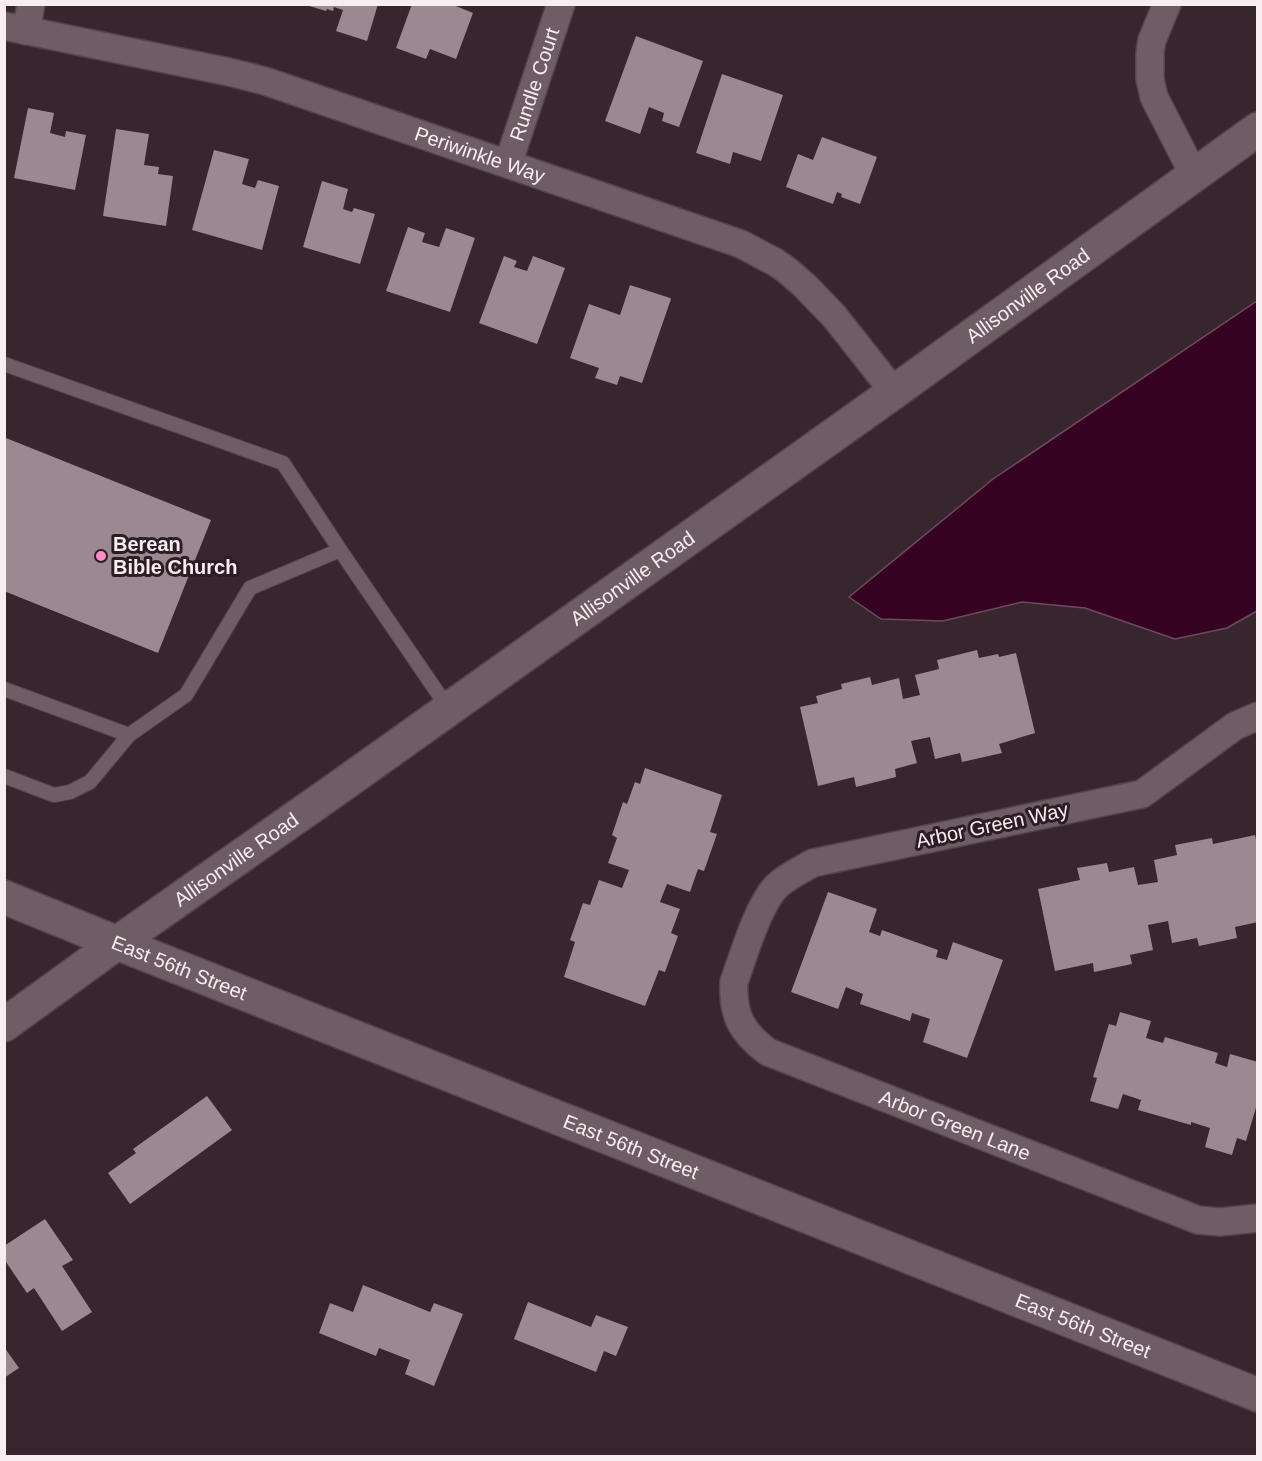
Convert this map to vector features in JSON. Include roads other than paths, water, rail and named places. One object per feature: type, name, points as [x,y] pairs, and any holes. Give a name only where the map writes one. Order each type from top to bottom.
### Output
[{"type":"main road","name":"Allisonville Road","points":[[4,1024],[894,392],[1257,129]]},
{"type":"main road","name":"East 56th Street","points":[[4,897],[1257,1395]]},
{"type":"street","points":[[15,29],[31,4]]},
{"type":"street","name":"Rundle Court","points":[[508,164],[561,4]]},
{"type":"street","points":[[1167,4],[1151,46],[1150,79],[1154,97],[1194,175]]},
{"type":"street","name":"Periwinkle Way","points":[[15,29],[265,81],[741,244],[788,271],[834,316],[894,392]]},
{"type":"street","name":"Arbor Green Way","points":[[748,945],[761,911],[774,889],[798,870],[813,863],[1142,794],[1235,726],[1257,716]]},
{"type":"street","name":"Arbor Green Lane","points":[[748,945],[734,982],[737,1016],[749,1036],[768,1052],[1198,1220],[1220,1222],[1257,1218]]},
{"type":"lane","points":[[4,364],[283,463],[448,708]]},
{"type":"lane","points":[[4,776],[54,795],[70,792],[90,782],[129,735],[186,695],[250,588],[340,550]]},
{"type":"lane","points":[[4,689],[129,735]]},
{"type":"place","name":"Berean Bible Church","points":[[101,556]]}]
